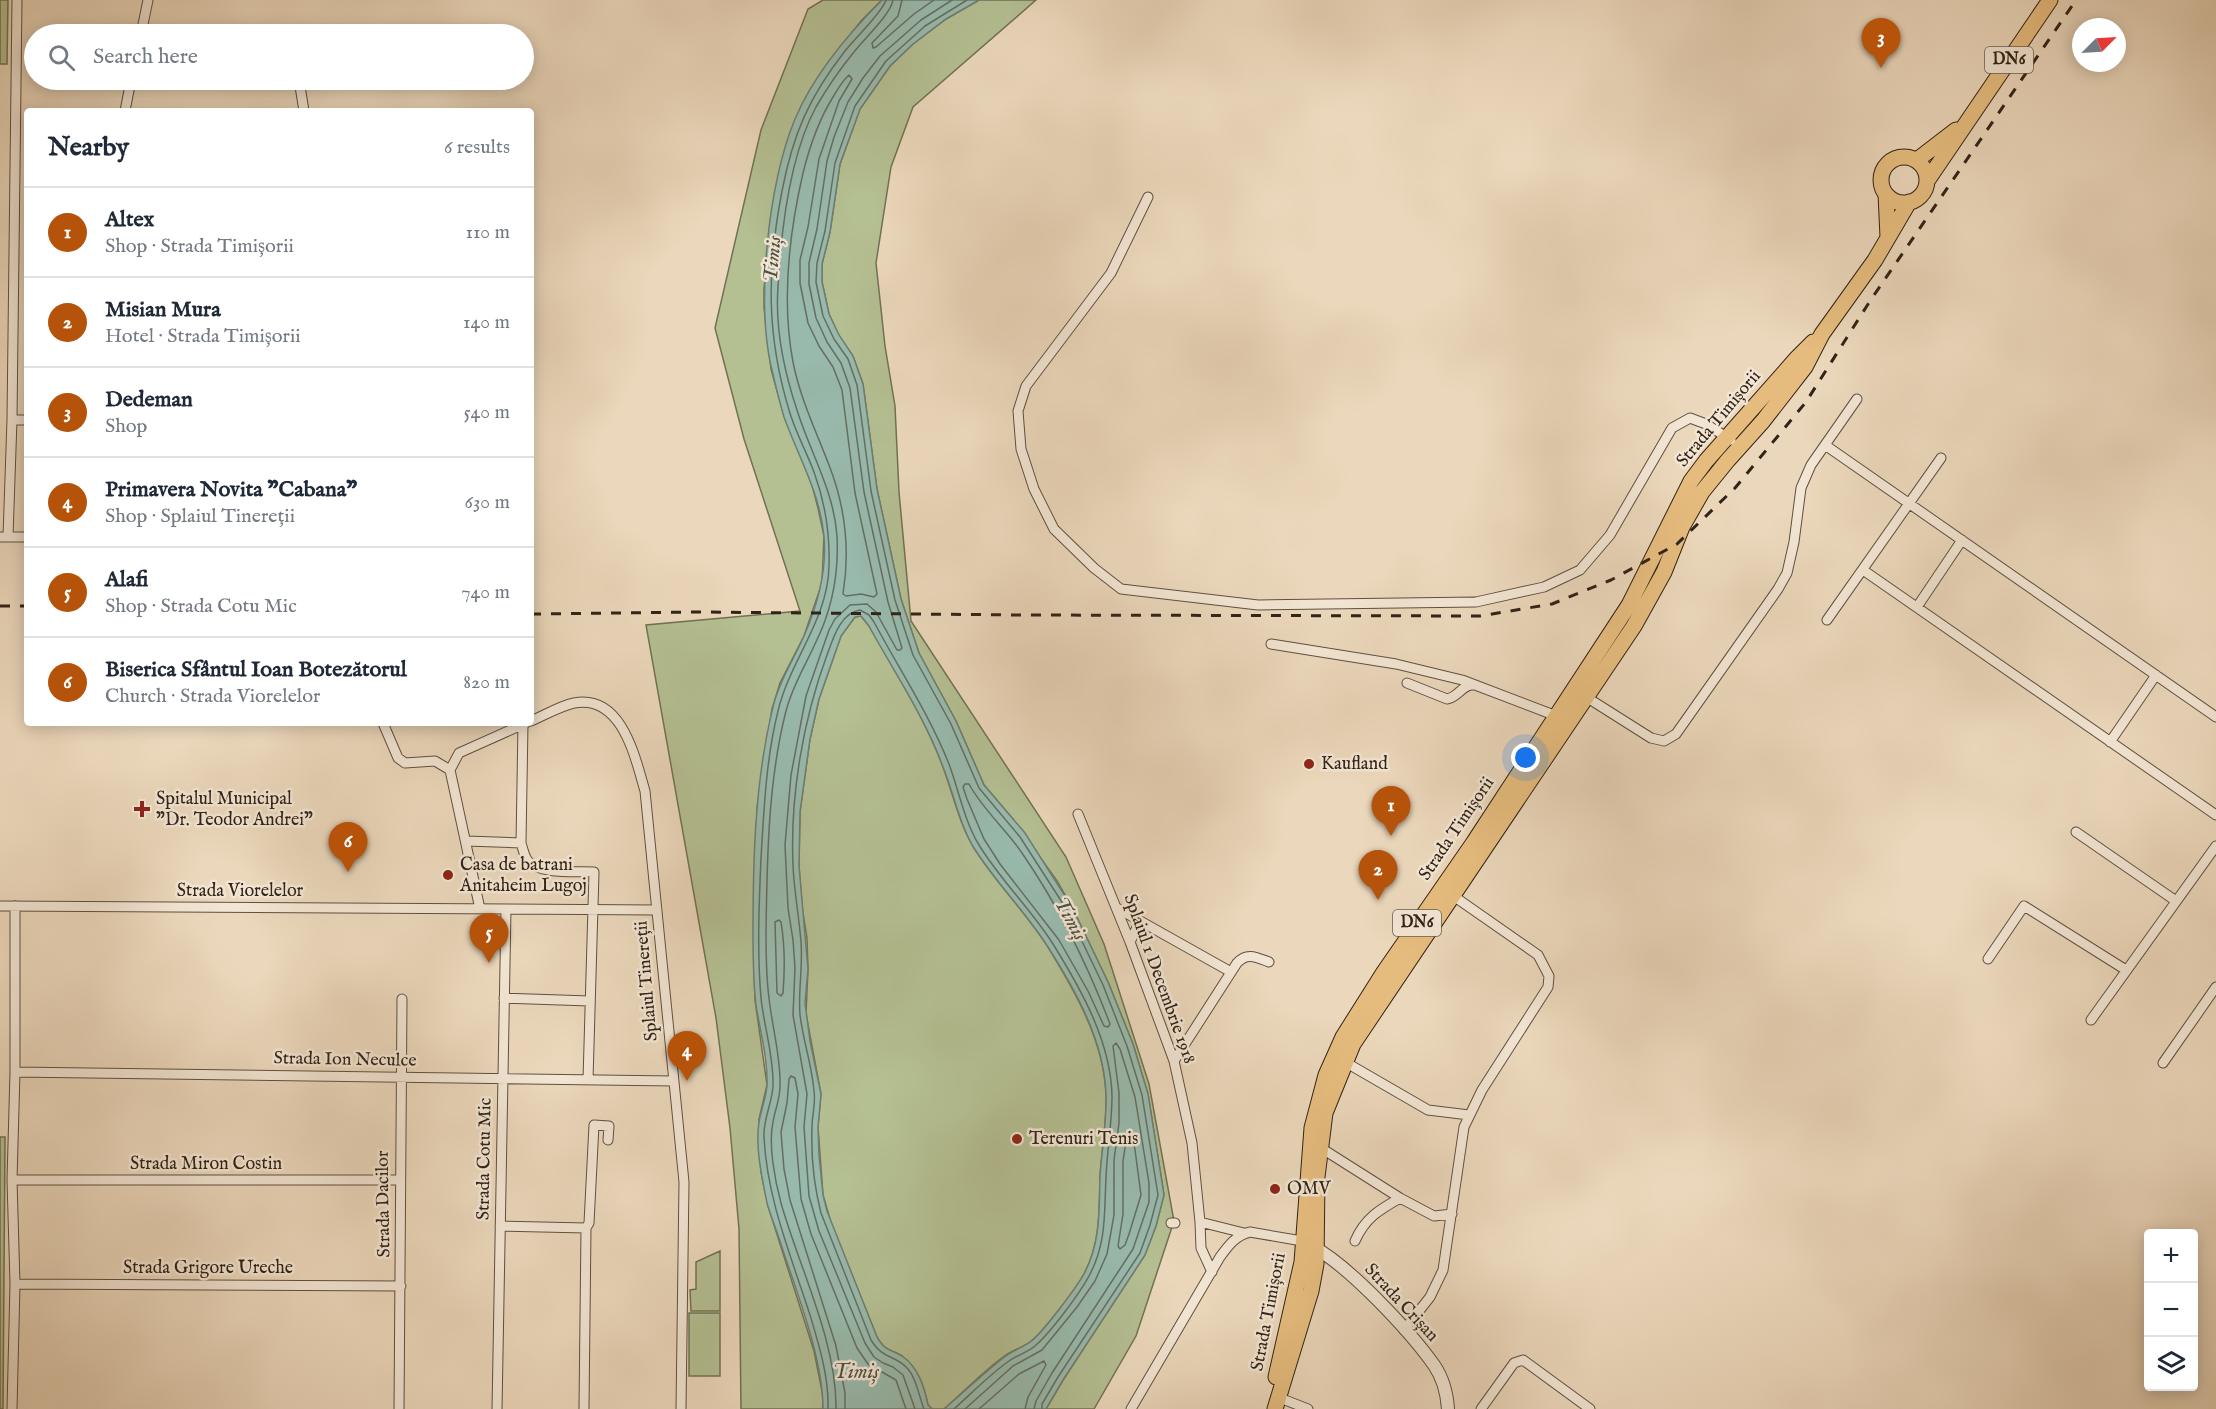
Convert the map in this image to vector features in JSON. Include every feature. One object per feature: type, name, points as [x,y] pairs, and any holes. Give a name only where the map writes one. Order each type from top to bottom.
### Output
[{"type":"main road","name":"DN6","points":[[1927,181],[2050,0]]},
{"type":"main road","name":"DN6","points":[[1917,160],[1967,120]]},
{"type":"main road","points":[[1886,194],[1896,201],[1909,202],[1924,192],[1927,181],[1925,169],[1917,160],[1908,157],[1899,157],[1887,165],[1881,178],[1886,194],[1888,237]]},
{"type":"main road","name":"Strada Timișorii","points":[[1268,1409],[1298,1286],[1312,1128],[1323,1083],[1343,1037],[1384,972],[1474,842],[1650,599],[1664,572],[1682,527],[1702,492],[1763,421],[1805,367],[1822,334],[1875,260],[1909,202]]},
{"type":"main road","name":"Strada Timișorii","points":[[1580,694],[1629,606],[1691,482],[1727,437],[1797,358],[1822,334]]},
{"type":"main road","name":"Strada Timișorii","points":[[1278,1404],[1311,1291],[1318,1250],[1317,1178],[1325,1113],[1345,1062],[1353,1044],[1452,895],[1563,718]]},
{"type":"street","points":[[17,0],[12,420],[4,537],[24,537]]},
{"type":"street","points":[[143,24],[148,0]]},
{"type":"street","points":[[126,108],[129,90]]},
{"type":"street","points":[[301,90],[304,108]]},
{"type":"street","points":[[1149,197],[1111,273],[1026,386],[1018,411],[1021,449],[1034,489],[1053,529],[1094,568],[1121,589],[1258,605],[1476,602],[1544,587],[1580,570],[1610,535],[1672,428],[1690,418],[1706,424],[1740,446]]},
{"type":"street","points":[[1580,694],[1651,738],[1664,741],[1676,734],[1778,589],[1786,573],[1794,542],[1801,488],[1811,465],[1857,399]]},
{"type":"street","points":[[12,420],[24,420]]},
{"type":"street","points":[[1825,445],[2216,717]]},
{"type":"street","points":[[1827,620],[1941,458]]},
{"type":"street","points":[[1917,607],[1962,540]]},
{"type":"street","points":[[1863,570],[2216,815]]},
{"type":"street","points":[[1271,644],[1396,664],[1474,685],[1563,718]]},
{"type":"street","points":[[2110,742],[2156,675]]},
{"type":"street","points":[[1407,682],[1447,699],[1453,698],[1466,686],[1474,685]]},
{"type":"street","name":"Splaiul Tinereții","points":[[534,720],[573,704],[588,703],[603,706],[620,724],[632,747],[645,791],[684,1182],[681,1409]]},
{"type":"street","points":[[384,726],[398,758],[405,762],[435,761],[450,770]]},
{"type":"street","points":[[480,909],[450,770],[459,753],[520,726]]},
{"type":"street","points":[[527,726],[521,843],[528,861],[545,870],[594,872],[588,1080]]},
{"type":"street","name":"Splaiul 1 Decembrie 1918","points":[[1078,814],[1117,908],[1174,1061],[1192,1143],[1201,1248],[1212,1272]]},
{"type":"street","points":[[2076,832],[2176,901]]},
{"type":"street","points":[[466,841],[521,843]]},
{"type":"street","points":[[2091,1020],[2216,846]]},
{"type":"street","points":[[1404,1330],[1430,1297],[1443,1270],[1464,1127],[1482,1090],[1548,987],[1549,976],[1538,955],[1452,895]]},
{"type":"street","name":"Strada Viorelelor","points":[[0,906],[657,910]]},
{"type":"street","points":[[12,1409],[15,1284],[12,1180],[15,1072],[15,906]]},
{"type":"street","points":[[1988,959],[2024,906],[2126,970]]},
{"type":"street","points":[[1117,908],[1231,972]]},
{"type":"street","name":"Strada Cotu Mic","points":[[496,1409],[506,909]]},
{"type":"street","points":[[1130,942],[1140,921]]},
{"type":"street","points":[[1174,1061],[1243,957],[1252,955],[1269,962]]},
{"type":"street","points":[[2163,1063],[2216,987]]},
{"type":"street","points":[[504,998],[590,1001]]},
{"type":"street","name":"Strada Dacilor","points":[[399,1409],[402,999]]},
{"type":"street","points":[[1345,1062],[1428,1110],[1470,1115]]},
{"type":"street","name":"Strada Ion Neculce","points":[[15,1072],[673,1081]]},
{"type":"street","points":[[584,1409],[586,1228],[589,1223],[594,1125],[609,1126],[609,1140]]},
{"type":"street","points":[[1321,1148],[1434,1216],[1452,1214]]},
{"type":"street","name":"Strada Miron Costin","points":[[12,1180],[399,1180]]},
{"type":"street","points":[[1355,1241],[1369,1218],[1401,1198]]},
{"type":"street","points":[[1200,1222],[1244,1233],[1262,1233],[1302,1241]]},
{"type":"street","points":[[500,1226],[586,1228]]},
{"type":"street","points":[[1131,1409],[1212,1272],[1232,1241],[1244,1233]]},
{"type":"street","name":"Strada Crișan","points":[[1302,1241],[1318,1250],[1374,1298],[1404,1330],[1434,1366],[1443,1384],[1448,1409]]},
{"type":"street","name":"Strada Grigore Ureche","points":[[15,1284],[401,1286]]},
{"type":"street","points":[[1481,1409],[1514,1363],[1519,1360],[1523,1360],[1590,1409]]},
{"type":"street","points":[[1278,1404],[1308,1409]]},
{"type":"green space","points":[[0,0],[8,0],[7,64],[0,64]]},
{"type":"green space","points":[[823,0],[882,0],[861,21],[823,70],[796,118],[788,140],[776,191],[764,288],[771,369],[784,416],[809,474],[824,536],[822,583],[804,636],[780,683],[772,709],[757,808],[754,966],[755,1000],[767,1085],[759,1119],[761,1172],[768,1206],[814,1351],[823,1396],[823,1409],[741,1409],[739,1229],[730,1128],[716,1018],[646,625],[800,611],[744,439],[715,328],[761,130],[808,9]]},
{"type":"green space","points":[[979,0],[1036,0],[913,107],[891,167],[876,263],[885,346],[895,406],[899,492],[911,621],[1066,857],[1104,944],[1149,1084],[1174,1221],[1136,1336],[1094,1409],[1046,1409],[1145,1255],[1156,1226],[1164,1195],[1148,1094],[1133,1044],[1108,982],[1072,907],[1057,881],[1013,819],[984,785],[956,721],[919,653],[901,599],[877,489],[863,384],[853,356],[839,336],[829,314],[822,282],[822,264],[830,232],[840,164],[860,109],[890,66],[913,44],[946,19]]},
{"type":"green space","points":[[861,616],[919,713],[936,749],[964,829],[974,848],[1039,934],[1078,999],[1094,1036],[1104,1074],[1106,1114],[1099,1214],[1090,1262],[1074,1289],[1042,1330],[1027,1344],[998,1361],[944,1409],[932,1409],[928,1405],[922,1384],[912,1366],[902,1356],[885,1348],[877,1337],[832,1226],[823,1195],[818,1127],[821,1094],[806,1014],[808,969],[799,866],[800,812],[810,739],[819,699],[841,636],[855,617]]},
{"type":"green space","points":[[0,1137],[5,1137],[3,1409],[0,1409]]},
{"type":"green space","points":[[720,1251],[720,1311],[691,1311],[690,1290],[696,1289],[696,1262]]},
{"type":"green space","points":[[689,1313],[720,1313],[720,1376],[689,1376]]},
{"type":"water","name":"Timiș","points":[[882,0],[979,0],[946,19],[913,44],[890,66],[860,109],[840,164],[830,232],[822,264],[822,282],[829,314],[853,356],[863,384],[877,489],[901,599],[919,653],[956,721],[984,785],[1025,833],[1072,907],[1108,982],[1133,1044],[1148,1094],[1164,1195],[1145,1255],[1046,1409],[944,1409],[1009,1353],[1035,1337],[1074,1289],[1090,1262],[1098,1226],[1106,1114],[1104,1074],[1100,1055],[1087,1017],[1058,964],[1039,934],[974,848],[964,829],[936,748],[909,695],[861,616],[855,617],[841,636],[819,699],[810,739],[800,812],[799,866],[808,969],[805,1003],[821,1094],[818,1127],[819,1155],[827,1211],[877,1337],[885,1347],[908,1360],[916,1371],[928,1405],[932,1409],[823,1409],[822,1389],[813,1345],[768,1207],[760,1162],[758,1132],[767,1076],[753,968],[756,821],[766,738],[775,701],[813,612],[823,575],[825,549],[818,505],[784,417],[774,379],[765,315],[767,245],[778,176],[795,119],[812,86],[833,55]]},
{"type":"railway","points":[[534,614],[700,612],[1480,616],[1552,604],[1611,580],[1677,544],[1735,488],[1806,402],[1870,301],[2076,0]]},
{"type":"railway","points":[[0,606],[24,606]]},
{"type":"place","name":"Dedeman","points":[[1881,68]]},
{"type":"place","name":"Kaufland","points":[[1309,764]]},
{"type":"place","name":"Spitalul Municipal \"Dr. Teodor Andrei\"","points":[[142,809]]},
{"type":"place","name":"Altex","points":[[1391,836]]},
{"type":"place","name":"Biserica Sfântul Ioan Botezătorul","points":[[348,872]]},
{"type":"place","name":"Casa de batrani Anitaheim Lugoj","points":[[448,875]]},
{"type":"place","name":"Misian Mura","points":[[1378,900]]},
{"type":"place","name":"Alafi","points":[[489,963]]},
{"type":"place","name":"Primavera Novita \"Cabana\"","points":[[687,1081]]},
{"type":"place","name":"Terenuri Tenis","points":[[1017,1139]]},
{"type":"place","name":"OMV","points":[[1275,1189]]}]
